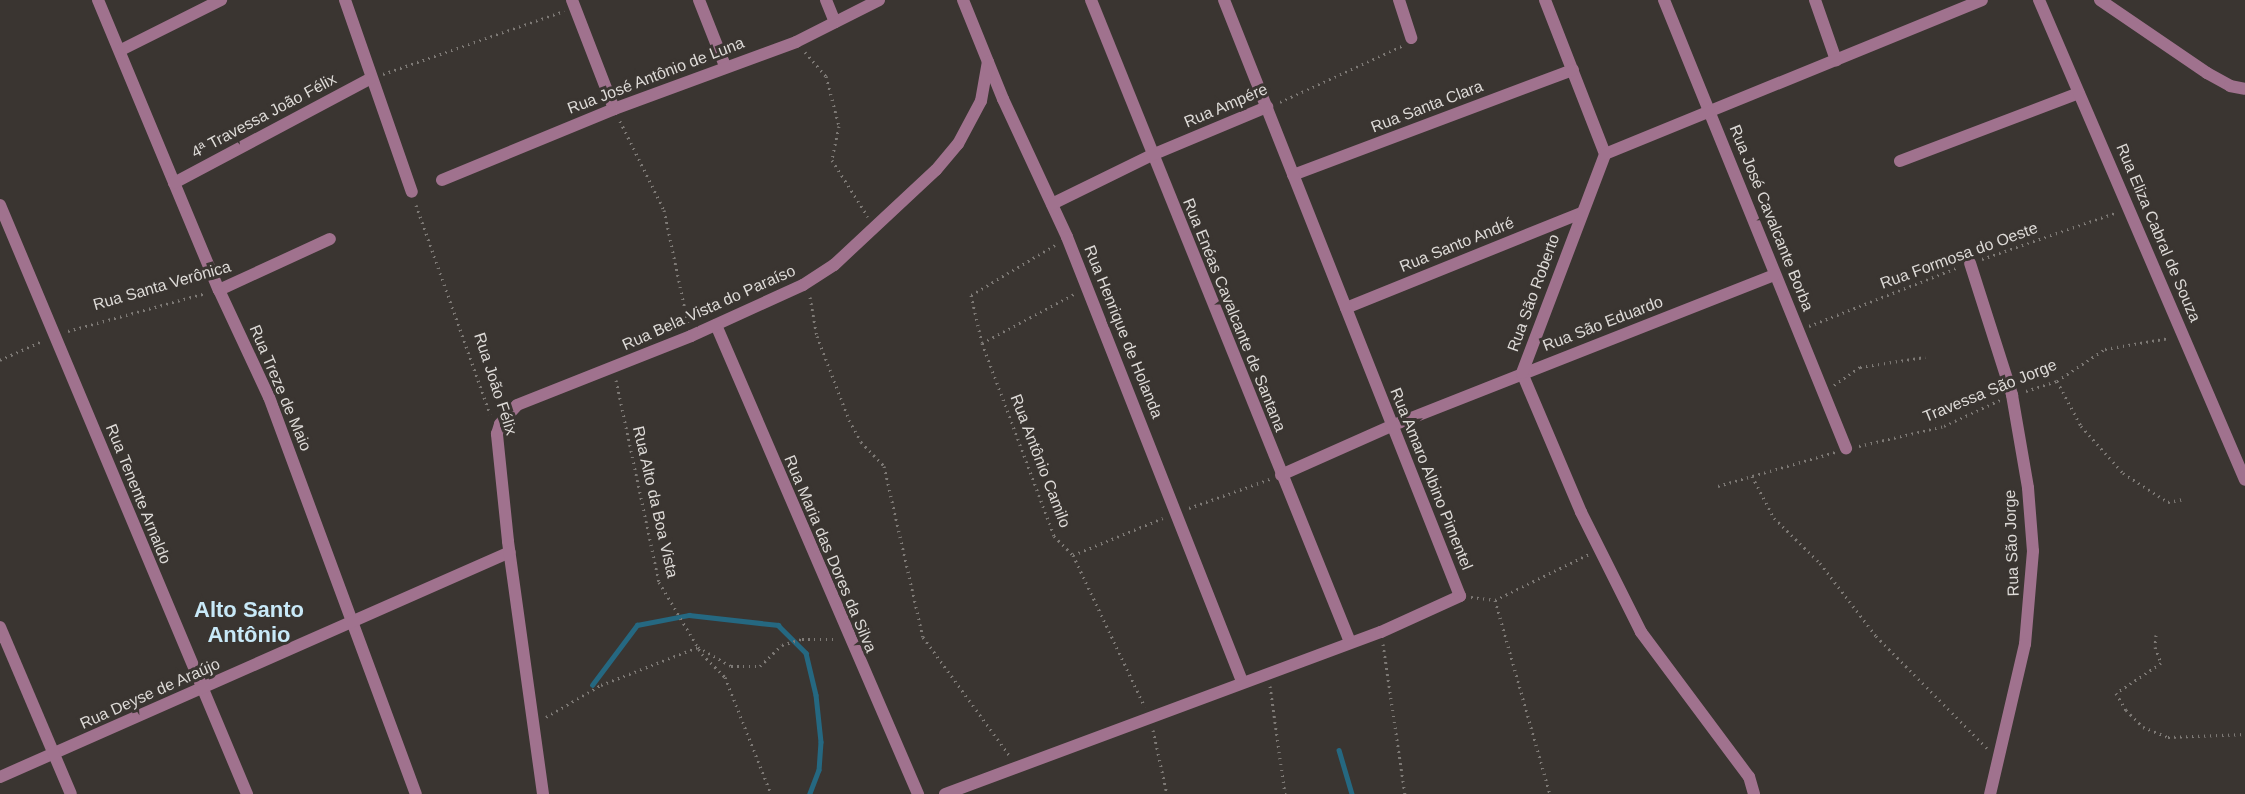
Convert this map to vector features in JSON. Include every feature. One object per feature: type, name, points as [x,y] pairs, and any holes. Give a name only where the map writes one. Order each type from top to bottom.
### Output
[{"type":"street","name":"Rua Treze de Maio","points":[[98,0],[121,50],[219,290],[269,397],[416,794]]},
{"type":"street","points":[[121,50],[221,0]]},
{"type":"street","points":[[345,0],[370,79],[412,192]]},
{"type":"street","points":[[699,0],[725,66]]},
{"type":"street","points":[[826,0],[835,22]]},
{"type":"street","name":"Rua José Antônio de Luna","points":[[442,180],[614,109],[725,66],[796,42],[879,0]]},
{"type":"street","name":"Rua Henrique de Holanda","points":[[963,0],[988,62],[1067,237],[1178,512],[1242,681]]},
{"type":"street","name":"Rua Enéas Cavalcante de Santana","points":[[1091,0],[1350,642]]},
{"type":"street","name":"Rua Amaro Albino Pimentel","points":[[945,794],[1242,681],[1381,632],[1460,596],[1390,426],[1346,308],[1224,0]]},
{"type":"street","points":[[1398,0],[1411,38]]},
{"type":"street","points":[[1545,0],[1605,154],[1982,0]]},
{"type":"street","name":"Rua José Cavalcante Borba","points":[[1664,0],[1846,449]]},
{"type":"street","points":[[1815,0],[1836,60]]},
{"type":"street","name":"Rua Eliza Cabral de Souza","points":[[2039,0],[2245,480]]},
{"type":"street","points":[[2100,0],[2207,73],[2230,86],[2245,89]]},
{"type":"street","points":[[574,4],[614,109]]},
{"type":"street","name":"Rua Bela Vista do Paraíso","points":[[497,434],[506,414],[517,405],[614,368],[716,325],[804,285],[834,265],[936,170],[958,144],[981,101],[988,62]]},
{"type":"street","name":"Rua Santa Clara","points":[[1293,175],[1573,70]]},
{"type":"street","name":"4ª Travessa João Félix","points":[[174,183],[370,79]]},
{"type":"street","points":[[1900,161],[2079,93]]},
{"type":"street","name":"Rua Ampére","points":[[1052,204],[1152,155],[1267,107]]},
{"type":"street","name":"Rua São Roberto","points":[[1605,154],[1522,373],[1581,512],[1641,632],[1749,777],[1754,794]]},
{"type":"street","name":"Rua Tenente Arnaldo","points":[[0,205],[200,690],[247,794]]},
{"type":"street","name":"Rua Santo André","points":[[1346,308],[1581,213]]},
{"type":"street","name":"Rua Santa Verônica","points":[[219,290],[330,239]]},
{"type":"street","name":"Rua São Jorge","points":[[1970,263],[2012,395],[2028,488],[2032,600],[1990,794]]},
{"type":"street","name":"Rua São Eduardo","points":[[1281,475],[1390,426],[1774,275]]},
{"type":"street","name":"Rua Maria das Dores da Silva","points":[[716,325],[848,638],[918,794]]},
{"type":"street","name":"Rua João Félix","points":[[497,434],[531,726],[543,794]]},
{"type":"street","name":"Rua Deyse de Araújo","points":[[0,777],[510,552]]},
{"type":"street","points":[[0,627],[52,754],[71,794]]},
{"type":"path","points":[[370,79],[574,4]]},
{"type":"path","name":"Rua Ampére","points":[[1267,107],[1405,45],[1411,38]]},
{"type":"path","points":[[796,42],[826,76],[839,126],[832,160],[874,227]]},
{"type":"path","points":[[614,109],[664,210],[691,336]]},
{"type":"path","name":"Rua João Félix","points":[[412,192],[497,434]]},
{"type":"path","name":"Rua Formosa do Oeste","points":[[1799,330],[1970,263],[2128,208]]},
{"type":"path","name":"Rua Antônio Camilo","points":[[1067,237],[971,295],[982,343],[1054,536],[1073,555],[1150,717],[1167,794]]},
{"type":"path","points":[[804,285],[817,336],[849,420],[861,442],[884,466],[923,637],[1018,768]]},
{"type":"path","points":[[982,343],[1087,288]]},
{"type":"path","name":"Rua Santa Verônica","points":[[0,360],[55,335],[219,290]]},
{"type":"path","name":"Travessa São Jorge","points":[[1718,486],[1846,449],[1944,426],[2012,395],[2057,381],[2105,349],[2163,339]]},
{"type":"path","points":[[1823,393],[1860,367],[1925,357]]},
{"type":"path","name":"Rua Alto da Boa Vista","points":[[614,368],[659,582],[698,647],[725,677],[771,794]]},
{"type":"path","points":[[2057,381],[2081,426],[2123,473],[2168,502],[2184,499]]},
{"type":"path","points":[[1073,555],[1178,512],[1281,475]]},
{"type":"path","points":[[1752,476],[1774,518],[1820,563],[1876,636],[1999,759]]},
{"type":"path","points":[[1460,596],[1495,600],[1601,548]]},
{"type":"path","points":[[1495,600],[1550,794]]},
{"type":"path","points":[[1381,632],[1405,794]]},
{"type":"path","points":[[2157,635],[2155,647],[2161,663],[2116,693],[2127,710],[2143,727],[2168,737],[2245,734]]},
{"type":"path","points":[[531,726],[601,685],[698,647],[731,666],[760,666],[782,645],[791,642],[848,638]]},
{"type":"path","points":[[1268,673],[1285,794]]},
{"type":"waterway","points":[[592,685],[637,625],[689,615],[778,625],[806,653],[816,695],[821,742],[819,770],[810,794]]},
{"type":"waterway","points":[[1339,750],[1352,794]]},
{"type":"district","name":"Alto Santo Antônio","points":[[249,622]]}]
